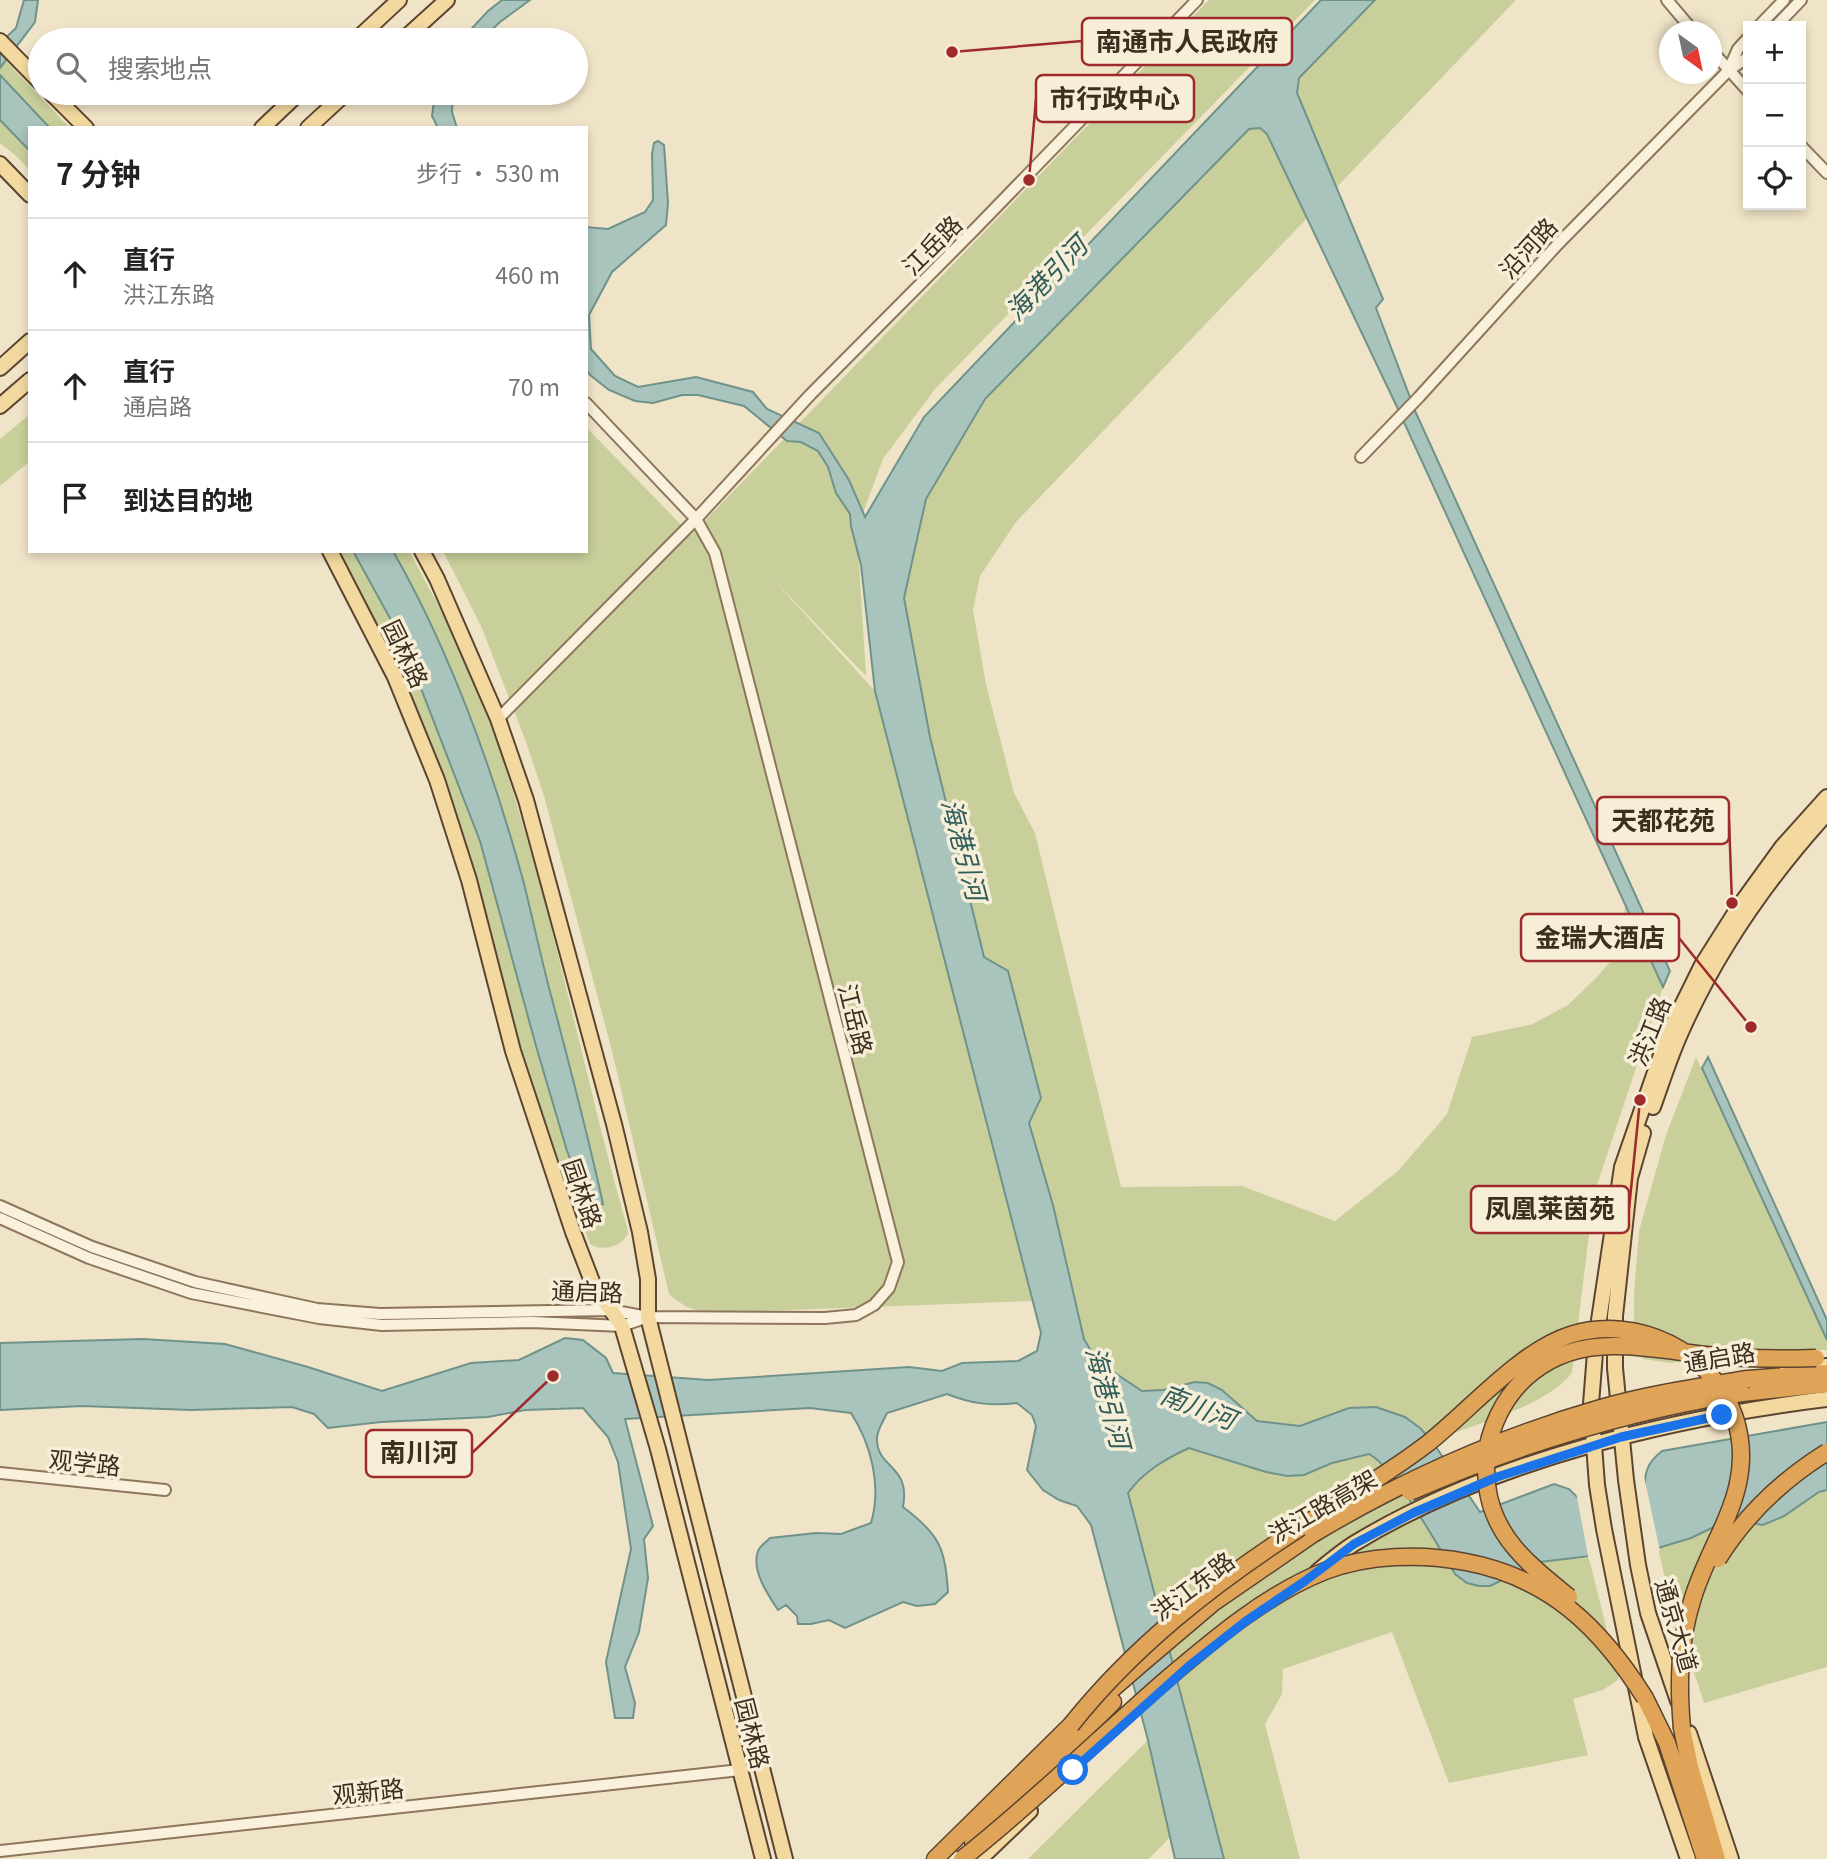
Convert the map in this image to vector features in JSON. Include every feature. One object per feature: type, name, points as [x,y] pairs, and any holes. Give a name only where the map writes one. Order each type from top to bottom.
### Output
[{"type":"highway","points":[[1071,1725],[1102,1686],[1195,1603],[1276,1544],[1407,1458],[1529,1357],[1549,1344],[1569,1336],[1601,1329],[1647,1334],[1673,1344],[1703,1365],[1728,1402],[1740,1438],[1742,1460],[1738,1487],[1692,1599],[1682,1643],[1679,1687],[1682,1728],[1690,1767],[1717,1859]]},
{"type":"highway","points":[[1705,1859],[1667,1742],[1627,1657],[1612,1637],[1578,1604],[1522,1558],[1512,1546],[1496,1521],[1488,1493],[1486,1454],[1499,1412],[1511,1393],[1544,1363],[1590,1347],[1617,1346],[1742,1358],[1827,1358]]},
{"type":"highway","name":"洪江路高架","points":[[935,1859],[1071,1725],[1191,1620],[1253,1573],[1341,1517],[1432,1470],[1509,1438],[1603,1407],[1684,1389],[1827,1373]]},
{"type":"highway","name":"洪江路高架","points":[[959,1859],[1113,1703],[1229,1601],[1313,1545],[1385,1503],[1515,1449],[1603,1421],[1690,1401],[1827,1384]]},
{"type":"highway","points":[[1682,1728],[1684,1691],[1694,1622],[1715,1564],[1733,1534],[1757,1507],[1796,1472],[1827,1452]]},
{"type":"highway","points":[[959,1859],[1014,1817],[1106,1731],[1234,1625],[1299,1583],[1345,1565],[1392,1558],[1453,1559],[1509,1574],[1534,1585],[1581,1618],[1603,1638],[1645,1698]]},
{"type":"main road","points":[[368,28],[399,0]]},
{"type":"main road","points":[[416,28],[447,0]]},
{"type":"main road","points":[[0,41],[28,70]]},
{"type":"main road","points":[[63,105],[84,126]]},
{"type":"main road","points":[[264,126],[286,105]]},
{"type":"main road","points":[[317,125],[335,105]]},
{"type":"main road","points":[[0,164],[28,193]]},
{"type":"main road","points":[[0,368],[28,343]]},
{"type":"main road","points":[[0,407],[28,382]]},
{"type":"main road","name":"园林路","points":[[331,553],[395,677],[437,780],[469,880],[513,1051],[581,1253],[593,1284],[622,1326],[658,1449],[763,1859]]},
{"type":"main road","name":"园林路","points":[[423,553],[498,719],[526,800],[614,1124],[640,1232],[648,1279],[648,1317],[785,1859]]},
{"type":"main road","name":"洪江路","points":[[1591,1404],[1596,1340],[1622,1167],[1669,1032],[1702,965],[1740,905],[1782,847],[1827,797]]},
{"type":"main road","name":"洪江路","points":[[1618,1396],[1615,1316],[1630,1178],[1644,1131],[1681,1031],[1731,936],[1791,852],[1827,813]]},
{"type":"main road","name":"通启路","points":[[1618,1396],[1748,1373],[1827,1366]]},
{"type":"main road","name":"洪江东路","points":[[925,1859],[1171,1627],[1284,1545],[1393,1483],[1448,1456],[1618,1396]]},
{"type":"main road","name":"通京大道","points":[[1618,1396],[1626,1480],[1648,1614],[1731,1859]]},
{"type":"main road","points":[[980,1859],[1190,1665],[1246,1621],[1354,1544],[1466,1489],[1593,1445],[1763,1408],[1827,1399]]},
{"type":"main road","name":"通京大道","points":[[1591,1404],[1597,1485],[1646,1737],[1688,1859]]},
{"type":"street","name":"江岳路","points":[[696,519],[791,415],[1197,0]]},
{"type":"street","points":[[1667,0],[1685,21]]},
{"type":"street","points":[[1764,21],[1784,0]]},
{"type":"street","points":[[1781,21],[1801,0]]},
{"type":"street","name":"沿河路","points":[[1728,71],[1743,44]]},
{"type":"street","name":"沿河路","points":[[1361,457],[1557,245],[1728,71],[1743,60]]},
{"type":"street","points":[[1722,64],[1743,86]]},
{"type":"street","points":[[1802,147],[1827,173]]},
{"type":"street","name":"江岳路","points":[[588,405],[696,519],[715,553],[898,1262],[889,1288],[874,1305],[856,1315],[824,1318],[648,1317]]},
{"type":"street","points":[[498,719],[696,519]]},
{"type":"street","name":"通启路","points":[[0,1206],[92,1247],[195,1282],[317,1309],[380,1314],[610,1310],[648,1317]]},
{"type":"street","name":"通启路","points":[[0,1218],[89,1258],[191,1293],[318,1318],[382,1325],[532,1322],[622,1326],[648,1317]]},
{"type":"street","name":"观学路","points":[[0,1473],[165,1490]]},
{"type":"street","name":"观新路","points":[[0,1852],[740,1770]]},
{"type":"green space","points":[[1209,0],[1315,0],[935,389],[883,459],[857,529],[866,676],[770,576],[875,691],[1032,1301],[708,1313],[691,1309],[669,1294],[611,1047],[544,796],[481,626],[444,553],[588,553],[588,429],[691,535]]},
{"type":"green space","points":[[1375,0],[1516,0],[1016,522],[980,576],[973,610],[986,684],[1014,793],[1035,833],[1121,1187],[1242,1186],[1335,1221],[1398,1171],[1447,1114],[1472,1037],[1533,1024],[1568,1005],[1598,976],[1621,949],[1625,905],[1663,987],[1594,1194],[1572,1373],[1545,1396],[1527,1405],[1432,1441],[1349,1408],[1300,1426],[1257,1421],[1222,1390],[1195,1382],[1163,1390],[1142,1391],[1097,1361],[1084,1339],[1053,1205],[1029,1123],[1041,1098],[1008,971],[984,957],[930,737],[904,599],[926,499],[985,399]]},
{"type":"green space","points":[[0,55],[28,84],[28,105],[48,105],[68,126],[28,126],[28,168],[0,143]]},
{"type":"green space","points":[[28,416],[28,463],[0,486],[0,439]]},
{"type":"green space","points":[[337,553],[410,553],[474,680],[504,764],[543,895],[627,1227],[628,1234],[616,1245],[600,1248],[590,1244],[520,1055],[430,747],[385,640]]},
{"type":"green space","points":[[1696,1057],[1827,1340],[1827,1350],[1737,1351],[1671,1363],[1643,1359],[1634,1349],[1634,1294],[1639,1231],[1666,1135]]},
{"type":"green space","points":[[1189,1448],[1287,1476],[1304,1475],[1332,1463],[1369,1454],[1380,1462],[1403,1491],[1455,1574],[1551,1560],[1589,1558],[1619,1679],[1603,1690],[1573,1699],[1588,1755],[1449,1783],[1392,1632],[1283,1669],[1282,1694],[1265,1724],[1300,1859],[1224,1859],[1128,1493],[1155,1467]]},
{"type":"green space","points":[[1827,1490],[1827,1667],[1704,1703],[1668,1592],[1658,1548],[1691,1538],[1720,1524],[1739,1521],[1763,1525],[1773,1522],[1805,1500]]},
{"type":"green space","points":[[1148,1740],[1170,1837],[1149,1859],[1028,1859]]},
{"type":"water","points":[[24,0],[38,0],[35,22],[0,68],[0,43],[16,28]]},
{"type":"water","points":[[502,0],[530,0],[494,28],[472,28]]},
{"type":"water","name":"海港引河","points":[[1321,0],[1375,0],[1299,78],[1297,93],[1383,299],[1376,308],[1416,413],[1670,971],[1663,987],[1397,407],[1267,134],[1260,128],[1249,129],[985,399],[926,499],[904,598],[930,737],[984,957],[1008,971],[1041,1098],[1029,1123],[1053,1205],[1084,1339],[1097,1361],[1142,1391],[1163,1390],[1195,1382],[1208,1383],[1222,1390],[1257,1421],[1300,1426],[1349,1408],[1376,1407],[1405,1417],[1432,1441],[1480,1512],[1554,1484],[1569,1489],[1577,1497],[1645,1483],[1649,1465],[1662,1451],[1827,1422],[1827,1490],[1819,1492],[1784,1516],[1763,1525],[1739,1521],[1720,1524],[1691,1538],[1658,1548],[1540,1562],[1490,1586],[1467,1583],[1455,1574],[1403,1491],[1380,1462],[1369,1454],[1332,1463],[1304,1475],[1287,1476],[1189,1448],[1148,1472],[1128,1493],[1224,1859],[1175,1859],[1148,1740],[1091,1525],[1077,1506],[1059,1500],[1043,1490],[1027,1470],[1036,1426],[1032,1415],[1017,1403],[982,1403],[947,1394],[887,1413],[877,1435],[878,1448],[902,1482],[903,1507],[925,1525],[938,1543],[945,1564],[948,1592],[935,1604],[917,1606],[903,1602],[845,1628],[829,1620],[798,1624],[797,1616],[786,1605],[778,1610],[762,1582],[756,1558],[759,1549],[770,1538],[816,1533],[841,1534],[871,1523],[875,1495],[873,1466],[864,1438],[851,1413],[810,1408],[625,1419],[653,1526],[644,1539],[648,1578],[639,1632],[625,1667],[635,1703],[633,1718],[615,1718],[606,1662],[631,1549],[618,1462],[608,1437],[583,1408],[525,1410],[488,1417],[381,1422],[328,1428],[314,1414],[292,1407],[191,1410],[82,1406],[0,1410],[0,1343],[143,1339],[225,1344],[382,1391],[471,1363],[519,1360],[565,1338],[583,1340],[606,1358],[613,1373],[708,1380],[909,1367],[942,1371],[962,1363],[1018,1361],[1037,1351],[1041,1333],[875,691],[861,565],[850,514],[836,493],[828,467],[818,451],[801,442],[787,441],[744,406],[698,395],[682,395],[653,403],[635,401],[609,390],[590,375],[588,372],[588,227],[608,229],[645,212],[653,200],[654,143],[658,141],[664,145],[668,203],[666,225],[612,272],[589,315],[591,349],[615,376],[638,387],[696,377],[753,392],[767,409],[819,433],[849,480],[865,517],[924,417]]},
{"type":"water","points":[[0,75],[48,126],[28,126],[28,149],[0,120]]},
{"type":"water","points":[[433,105],[452,105],[456,126],[437,126],[432,116]]},
{"type":"water","points":[[354,553],[394,553],[433,630],[468,711],[498,795],[523,880],[603,1204],[590,1208],[567,1151],[480,841],[403,642]]},
{"type":"water","points":[[1708,1057],[1827,1320],[1827,1340],[1702,1068]]},
{"type":"pier","points":[[1644,1476],[1660,1551],[1589,1561],[1576,1492],[1641,1480]]},
{"type":"place","name":"南通市人民政府","points":[[952,52]]},
{"type":"place","name":"市行政中心","points":[[1029,180]]},
{"type":"place","name":"天都花苑","points":[[1732,903]]},
{"type":"place","name":"金瑞大酒店","points":[[1751,1027]]},
{"type":"place","name":"凤凰莱茵苑","points":[[1640,1100]]},
{"type":"place","name":"南川河","points":[[553,1376]]},
{"type":"route","points":[[1073,1770],[1190,1665],[1246,1621],[1354,1544],[1413,1513],[1497,1477],[1621,1437],[1722,1415]]}]
